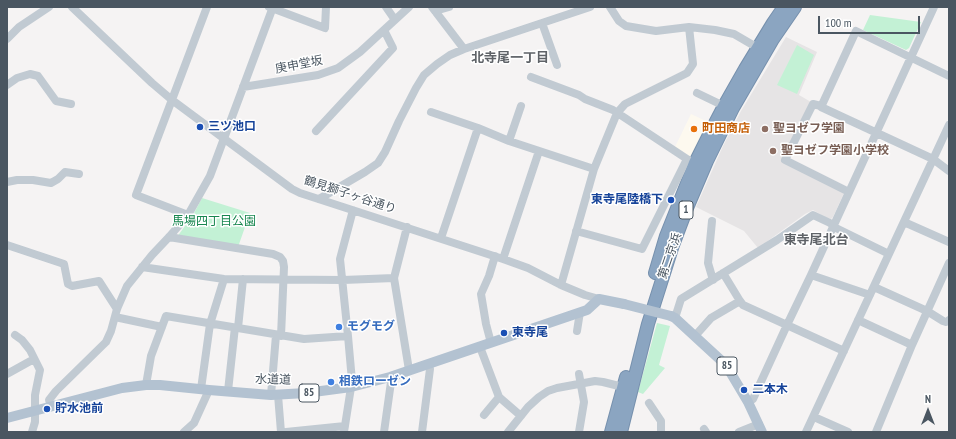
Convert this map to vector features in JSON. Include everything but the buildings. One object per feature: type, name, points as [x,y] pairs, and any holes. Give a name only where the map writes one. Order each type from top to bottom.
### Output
[{"type":"highway","name":"第二京浜","points":[[611,432],[639,325],[691,161],[784,7]]},
{"type":"highway","name":"第二京浜","points":[[621,432],[637,363],[652,310],[686,208],[733,108],[794,7]]},
{"type":"main road","name":"水道道","points":[[7,418],[122,388],[146,384],[275,395],[306,393],[351,387],[390,377],[586,310],[599,299]]},
{"type":"main road","name":"鶴見獅子ヶ谷通り","points":[[599,299],[673,317]]},
{"type":"main road","name":"85","points":[[673,317],[726,365],[748,402],[761,428]]},
{"type":"street","points":[[7,39],[19,27],[49,7]]},
{"type":"street","name":"鶴見獅子ヶ谷通り","points":[[72,7],[172,100],[285,184],[300,193],[441,238],[528,268],[561,285],[599,299]]},
{"type":"street","points":[[188,215],[136,195],[207,7]]},
{"type":"street","points":[[51,407],[49,400],[56,391],[106,342],[127,286],[188,215],[210,176],[272,8],[325,28],[326,7]]},
{"type":"street","points":[[386,7],[395,20]]},
{"type":"street","name":"庚申堂坂","points":[[243,87],[318,75],[338,68],[360,52],[409,7]]},
{"type":"street","points":[[449,7],[434,9],[464,49]]},
{"type":"street","points":[[319,198],[378,163],[385,152],[413,93],[424,75],[437,64],[450,55],[464,49],[590,7]]},
{"type":"street","points":[[610,7],[619,21],[626,26],[656,31],[689,27],[734,34],[758,48]]},
{"type":"street","points":[[748,402],[753,399],[934,7]]},
{"type":"street","points":[[542,23],[557,65]]},
{"type":"street","points":[[561,285],[594,169],[617,113],[625,104],[687,73],[692,64],[689,27]]},
{"type":"street","points":[[316,131],[393,48],[384,30]]},
{"type":"street","points":[[821,106],[856,31],[949,76]]},
{"type":"street","points":[[7,84],[17,78],[30,74],[38,76],[56,101],[71,104]]},
{"type":"street","points":[[531,77],[579,95],[585,99],[613,110],[691,161],[642,249],[576,231]]},
{"type":"street","points":[[697,93],[724,106]]},
{"type":"street","points":[[849,192],[785,160],[813,104],[821,106],[933,159],[949,171]]},
{"type":"street","points":[[509,141],[521,106]]},
{"type":"street","points":[[431,112],[478,128],[509,141],[594,169]]},
{"type":"street","points":[[806,432],[949,125]]},
{"type":"street","points":[[441,238],[478,128]]},
{"type":"street","points":[[491,343],[481,294],[499,258],[539,151]]},
{"type":"street","points":[[7,182],[17,180],[33,180],[51,183],[65,172],[79,174]]},
{"type":"street","points":[[286,432],[344,429],[352,381],[340,259],[353,210]]},
{"type":"street","points":[[673,317],[681,299],[777,240],[814,215],[889,254]]},
{"type":"street","points":[[712,221],[708,263],[713,280]]},
{"type":"street","points":[[904,222],[949,242]]},
{"type":"street","points":[[407,227],[394,278],[409,370]]},
{"type":"street","points":[[169,237],[277,255],[282,259],[284,280],[275,395],[281,432]]},
{"type":"street","points":[[7,245],[64,264],[68,284],[72,286],[99,281],[116,313],[162,327]]},
{"type":"street","points":[[876,432],[912,345],[949,264]]},
{"type":"street","points":[[142,267],[224,279],[343,280],[394,278]]},
{"type":"street","points":[[723,273],[743,305],[844,351]]},
{"type":"street","points":[[811,274],[870,295]]},
{"type":"street","points":[[184,432],[194,423],[205,389],[210,324],[224,279]]},
{"type":"street","points":[[228,391],[243,279]]},
{"type":"street","points":[[874,286],[927,311],[943,321],[946,322],[949,320]]},
{"type":"street","points":[[695,336],[711,318],[740,301]]},
{"type":"street","points":[[577,331],[580,312]]},
{"type":"street","points":[[146,384],[151,356],[166,316],[304,339],[348,336]]},
{"type":"street","points":[[858,320],[912,345]]},
{"type":"street","points":[[15,335],[22,340],[30,350],[40,370],[34,395],[35,422],[32,432]]},
{"type":"street","points":[[480,347],[499,397],[521,416]]},
{"type":"street","points":[[7,374],[34,359]]},
{"type":"street","points":[[424,432],[430,369],[428,364]]},
{"type":"street","points":[[579,374],[584,402],[579,432]]},
{"type":"street","points":[[384,432],[391,382],[390,377]]},
{"type":"street","points":[[508,432],[538,397],[557,388],[595,381],[623,387]]},
{"type":"street","points":[[484,415],[499,397]]},
{"type":"street","points":[[649,403],[661,421],[661,432]]},
{"type":"street","points":[[814,417],[848,432]]},
{"type":"street","points":[[739,432],[761,428]]},
{"type":"shaded area","name":"聖ヨゼフ学園","points":[[786,37],[817,52],[799,95],[811,102],[783,162],[844,193],[831,219],[813,210],[805,214],[758,248],[744,231],[696,207],[723,146],[741,111]]},
{"type":"shaded area","points":[[691,114],[708,122],[691,157],[675,147]]},
{"type":"green space","points":[[870,15],[921,22],[909,48],[906,50],[863,30]]},
{"type":"green space","points":[[797,45],[814,55],[797,94],[777,85]]},
{"type":"green space","name":"馬場四丁目公園","points":[[202,198],[250,213],[238,247],[177,237],[193,215]]},
{"type":"green space","points":[[657,323],[670,326],[659,365],[665,368],[643,394],[638,392]]},
{"type":"place","name":"三ツ池口","points":[[200,127]]},
{"type":"place","name":"町田商店","points":[[694,129]]},
{"type":"place","name":"聖ヨゼフ学園","points":[[765,129]]},
{"type":"place","name":"聖ヨゼフ学園小学校","points":[[773,151]]},
{"type":"place","name":"東寺尾陸橋下","points":[[671,200]]},
{"type":"place","name":"モグモグ","points":[[339,327]]},
{"type":"place","name":"東寺尾","points":[[504,333]]},
{"type":"place","name":"相鉄ローゼン","points":[[331,382]]},
{"type":"place","name":"二本木","points":[[744,390]]},
{"type":"place","name":"貯水池前","points":[[47,409]]},
{"type":"district","name":"北寺尾一丁目","points":[[510,58]]},
{"type":"district","name":"東寺尾北台","points":[[816,240]]}]
